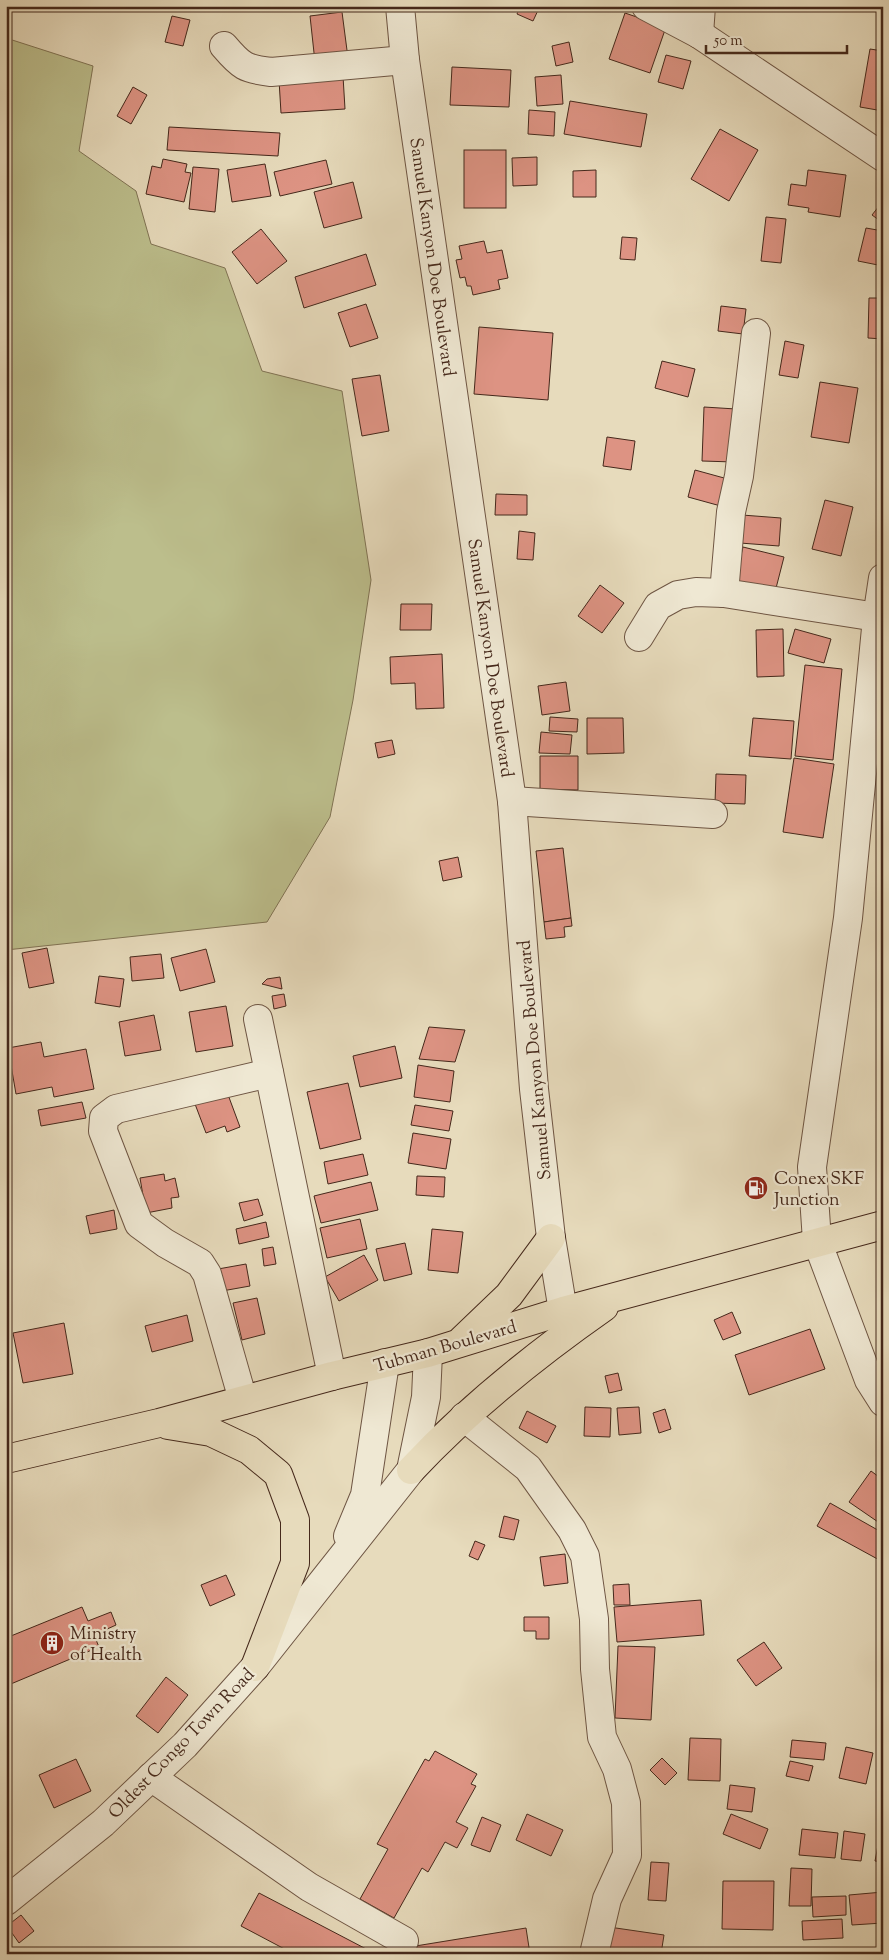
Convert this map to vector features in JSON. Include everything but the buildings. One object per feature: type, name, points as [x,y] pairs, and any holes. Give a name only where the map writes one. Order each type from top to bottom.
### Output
[{"type":"highway","name":"Tubman Boulevard","points":[[6,1459],[159,1424],[332,1376],[428,1353],[563,1311],[817,1241],[883,1225]]},
{"type":"highway","points":[[457,1345],[509,1295],[550,1238]]},
{"type":"highway","points":[[411,1470],[447,1432],[527,1364],[620,1296]]},
{"type":"highway","points":[[159,1424],[211,1432],[249,1450],[278,1474],[295,1520],[295,1563],[255,1668]]},
{"type":"street","name":"Samuel Kanyon Doe Boulevard","points":[[400,6],[405,60],[512,801],[534,1089],[550,1238],[563,1311]]},
{"type":"street","points":[[646,6],[699,34],[883,157]]},
{"type":"street","points":[[699,34],[701,6]]},
{"type":"street","points":[[224,46],[236,61],[250,70],[271,72],[405,60]]},
{"type":"street","points":[[724,593],[731,512],[740,476],[756,332]]},
{"type":"street","points":[[883,578],[848,918],[812,1167],[817,1241],[869,1380],[883,1402]]},
{"type":"street","points":[[639,637],[658,606],[678,595],[696,592],[724,593],[880,618]]},
{"type":"street","points":[[512,801],[713,814]]},
{"type":"street","points":[[258,1019],[332,1376]]},
{"type":"street","points":[[243,1400],[207,1274],[200,1262],[165,1243],[139,1224],[103,1131],[104,1118],[116,1108],[269,1073]]},
{"type":"street","points":[[411,1470],[426,1397],[428,1353]]},
{"type":"street","points":[[336,1565],[365,1496],[385,1363]]},
{"type":"street","points":[[464,1417],[528,1468],[572,1530],[585,1556],[594,1619],[595,1669],[602,1737],[617,1769],[626,1803],[627,1854],[607,1899],[594,1954]]},
{"type":"street","name":"Oldest Congo Town Road","points":[[6,1901],[103,1823],[185,1745],[255,1668],[411,1470]]},
{"type":"street","points":[[151,1777],[309,1887],[404,1941]]},
{"type":"green space","points":[[6,38],[93,66],[79,151],[136,191],[151,244],[225,268],[262,371],[342,391],[371,580],[353,700],[330,817],[267,922],[6,950]]},
{"type":"place","name":"Conex SKF Junction","points":[[756,1188]]},
{"type":"place","name":"Ministry of Health","points":[[52,1643]]}]
